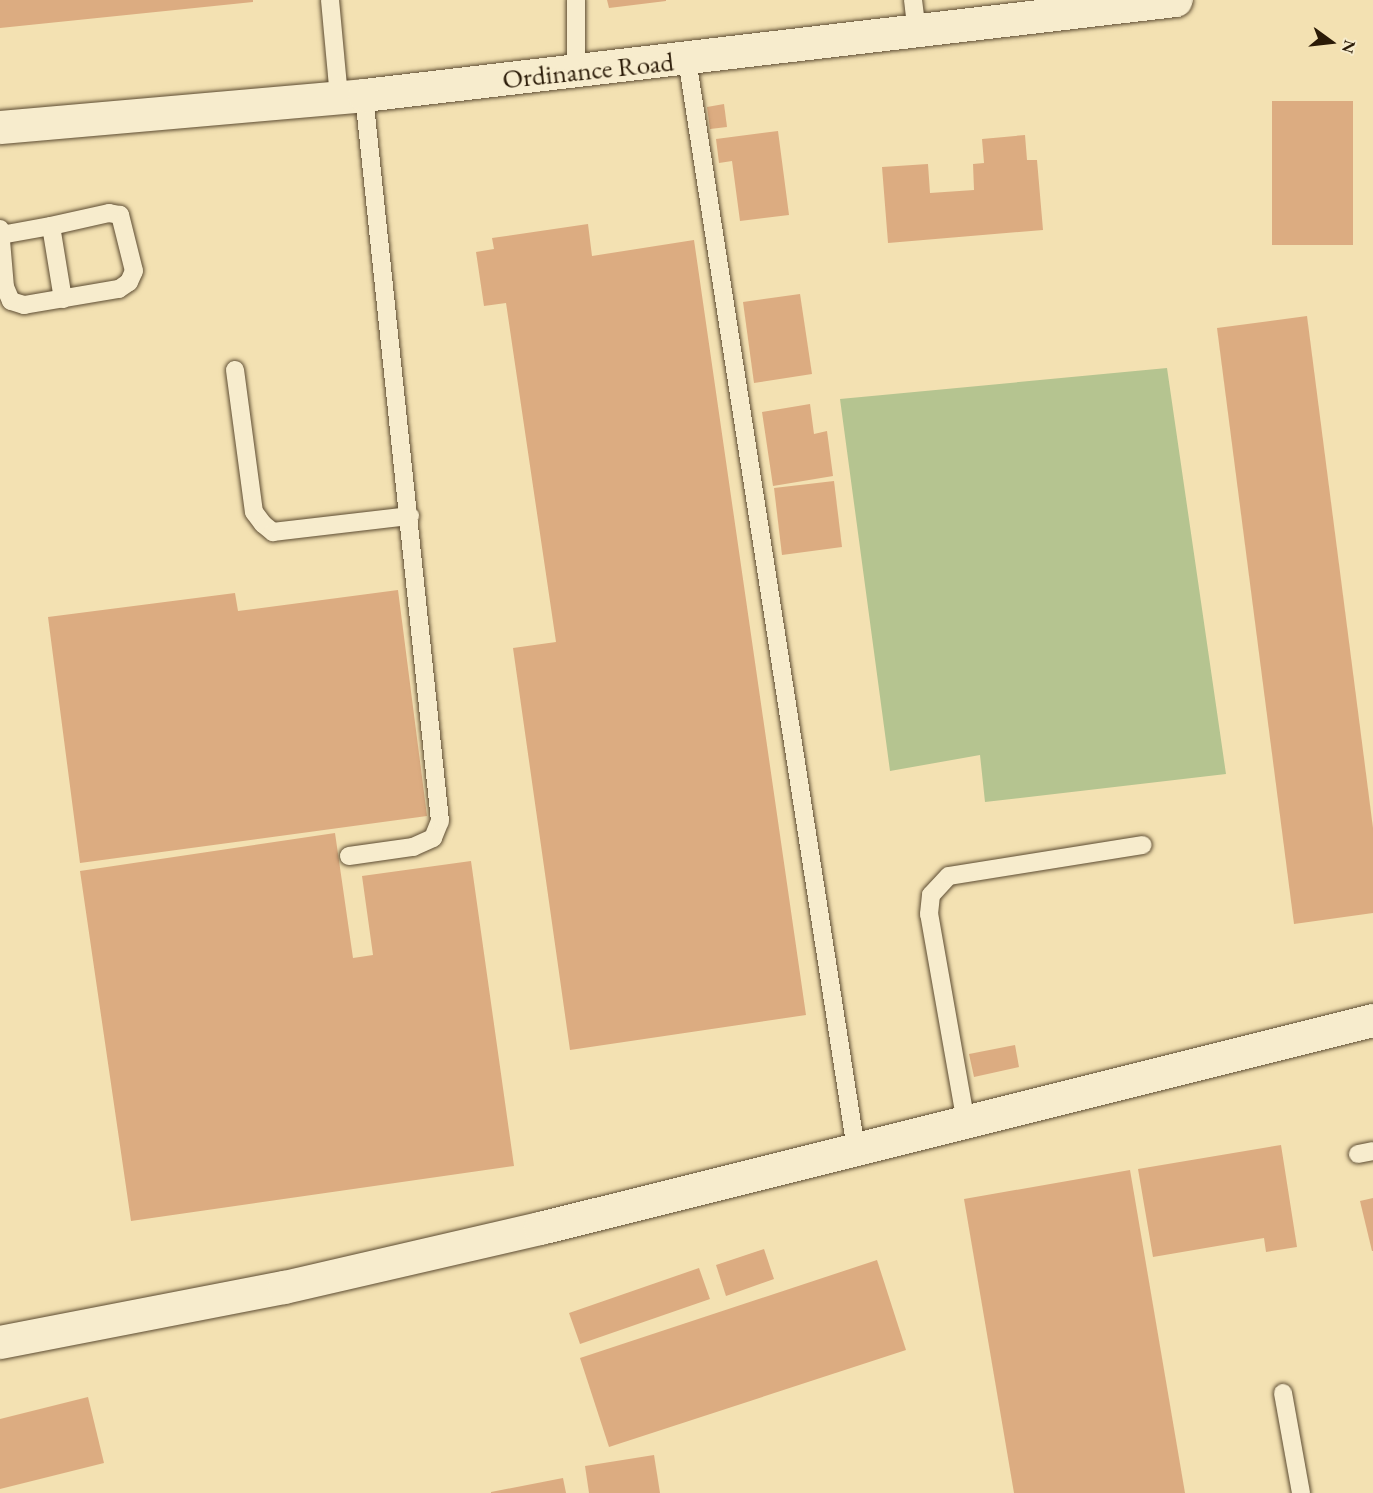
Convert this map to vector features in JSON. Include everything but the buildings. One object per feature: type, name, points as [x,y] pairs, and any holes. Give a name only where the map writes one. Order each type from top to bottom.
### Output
[{"type":"street","name":"Ordinance Road","points":[[0,127],[352,96],[687,59],[915,15],[1175,0]]},
{"type":"street","points":[[0,1342],[285,1287],[966,1123],[1373,1020]]},
{"type":"lane","points":[[330,0],[352,96],[410,516],[440,821],[433,838],[413,847],[349,856]]},
{"type":"lane","points":[[576,0],[576,70]]},
{"type":"lane","points":[[687,59],[856,1149]]},
{"type":"lane","points":[[0,229],[5,287],[11,301],[24,305],[119,289],[129,282],[134,271],[120,215],[109,213],[1,235]]},
{"type":"lane","points":[[51,226],[63,299]]},
{"type":"lane","points":[[235,370],[254,512],[263,524],[273,532],[410,516]]},
{"type":"lane","points":[[966,1123],[929,914],[931,895],[949,876],[1143,844]]},
{"type":"lane","points":[[1283,1393],[1301,1493]]},
{"type":"green space","points":[[1167,368],[1226,774],[985,802],[980,755],[890,771],[840,399]]}]
